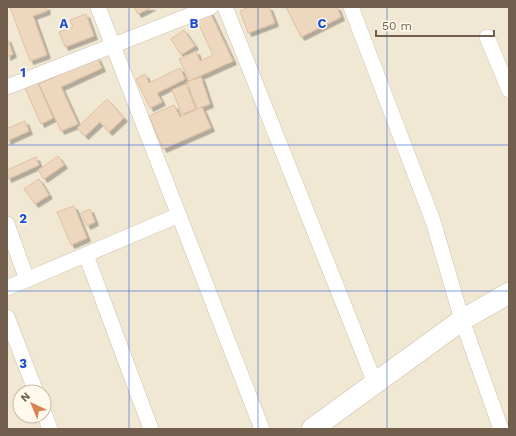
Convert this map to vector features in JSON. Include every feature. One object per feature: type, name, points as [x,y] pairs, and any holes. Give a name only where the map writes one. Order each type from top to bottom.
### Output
[{"type":"street","points":[[98,7],[262,429]]},
{"type":"street","points":[[7,87],[113,46],[184,12],[211,7]]},
{"type":"street","points":[[225,7],[375,383]]},
{"type":"street","points":[[351,7],[433,221],[462,320],[501,429]]},
{"type":"street","points":[[487,37],[509,90]]},
{"type":"street","points":[[7,288],[179,215]]},
{"type":"street","points":[[7,224],[27,280]]},
{"type":"street","points":[[86,255],[151,429]]},
{"type":"street","points":[[312,429],[462,320],[509,293]]},
{"type":"street","points":[[7,317],[33,384]]},
{"type":"shaded area","points":[[7,7],[509,7],[509,429],[7,429]]},
{"type":"building","points":[[10,7],[46,7],[47,11],[33,16],[47,55],[30,61]]},
{"type":"building","points":[[134,7],[152,7],[138,14]]},
{"type":"building","points":[[249,7],[269,7],[275,23],[248,33],[240,11]]},
{"type":"building","points":[[286,7],[337,7],[341,17],[301,37]]},
{"type":"building","points":[[208,8],[233,61],[189,81],[179,59],[196,51],[200,61],[213,55],[194,14]]},
{"type":"building","points":[[86,14],[94,36],[65,47],[59,32],[73,27],[70,20]]},
{"type":"building","points":[[184,30],[195,46],[181,55],[171,39]]},
{"type":"building","points":[[7,38],[13,54],[7,57]]},
{"type":"building","points":[[97,57],[102,68],[61,87],[78,124],[61,131],[39,84]]},
{"type":"building","points":[[180,68],[185,79],[157,93],[162,102],[150,108],[136,79],[145,74],[149,83]]},
{"type":"building","points":[[201,77],[210,104],[197,109],[187,82]]},
{"type":"building","points":[[38,83],[53,118],[41,124],[25,88]]},
{"type":"building","points":[[186,84],[196,109],[182,114],[172,90]]},
{"type":"building","points":[[107,99],[124,118],[109,132],[100,122],[85,136],[77,128]]},
{"type":"building","points":[[174,105],[180,117],[202,107],[211,128],[163,149],[149,116]]},
{"type":"building","points":[[25,121],[29,131],[7,141],[7,126],[8,128]]},
{"type":"building","points":[[58,156],[64,165],[44,179],[38,170]]},
{"type":"building","points":[[36,157],[39,165],[8,179],[7,170]]},
{"type":"building","points":[[39,179],[49,195],[35,204],[24,189]]},
{"type":"building","points":[[74,206],[87,238],[71,245],[57,212]]},
{"type":"building","points":[[90,209],[95,222],[87,226],[81,213]]}]
